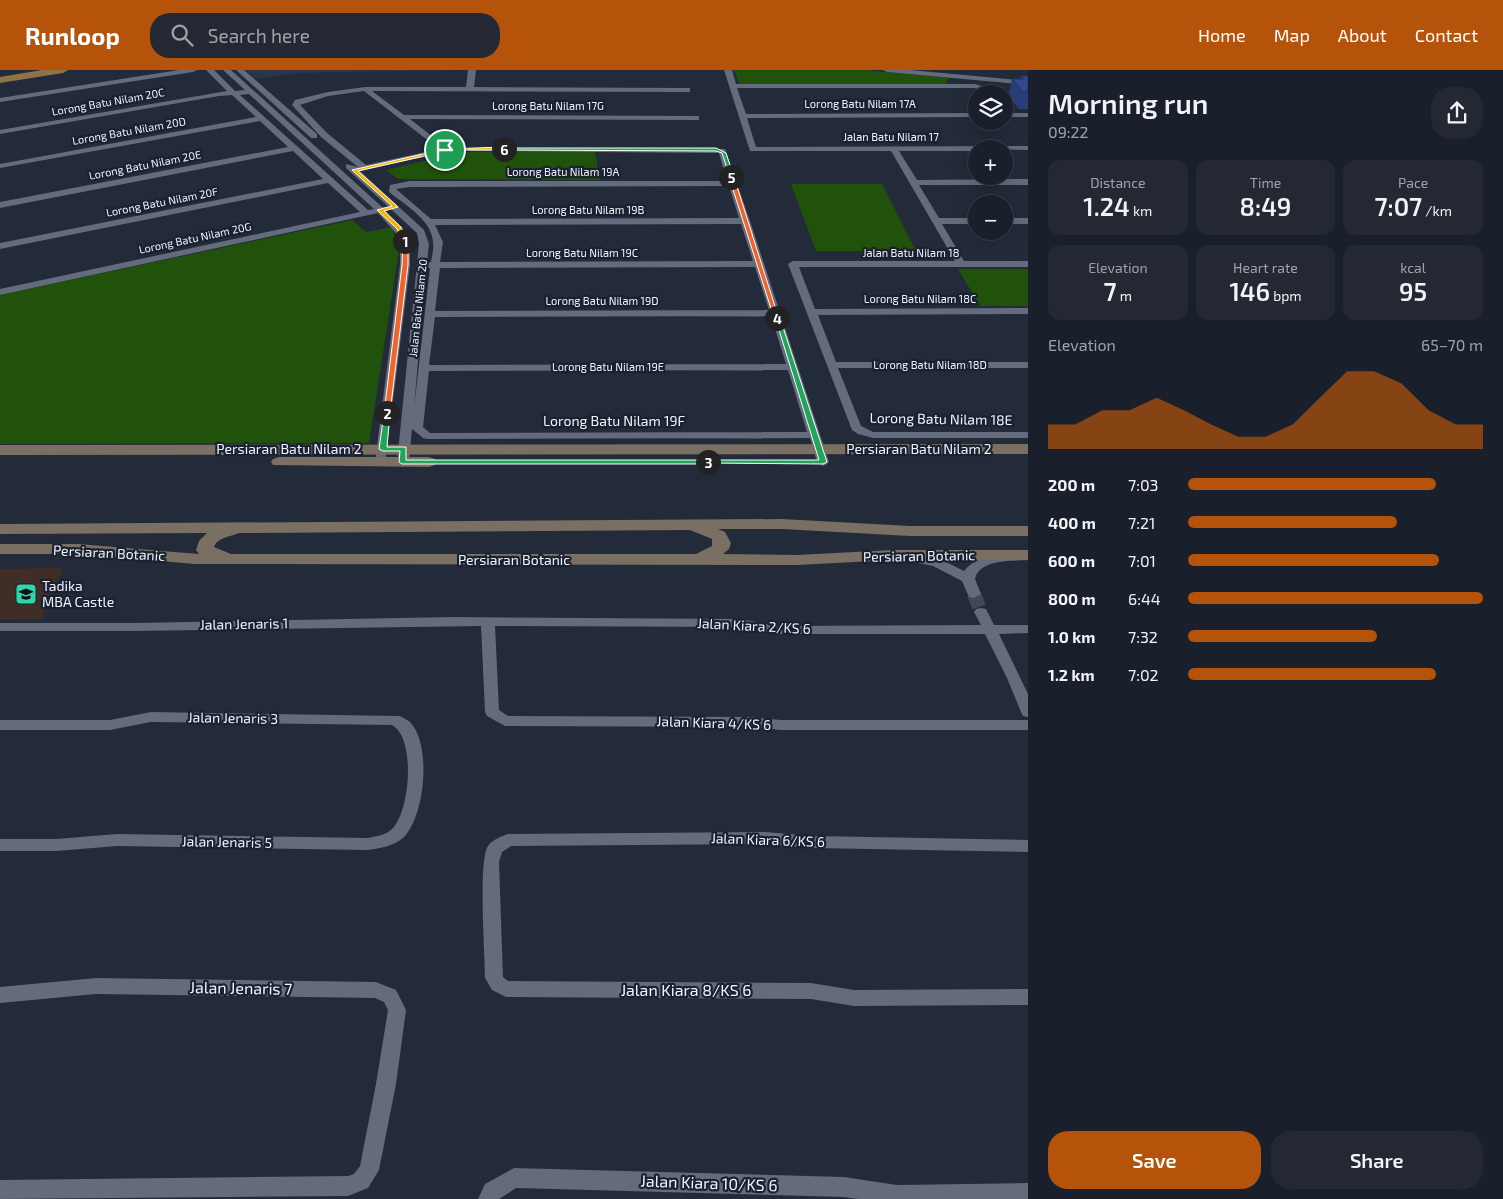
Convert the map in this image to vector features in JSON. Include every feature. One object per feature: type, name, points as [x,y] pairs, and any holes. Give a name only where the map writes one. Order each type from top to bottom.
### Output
[{"type":"main road","points":[[0,74],[26,70]]},
{"type":"main road","points":[[0,80],[63,70]]},
{"type":"main road","name":"Persiaran Batu Nilam 2","points":[[819,449],[1028,449]]},
{"type":"main road","name":"Persiaran Batu Nilam 2","points":[[0,450],[382,455]]},
{"type":"main road","name":"Persiaran Botanic","points":[[0,529],[782,524],[910,531],[1028,531]]},
{"type":"main road","points":[[690,525],[719,536],[722,543],[720,549],[700,560]]},
{"type":"main road","points":[[232,559],[205,550],[206,544],[210,538],[244,526]]},
{"type":"main road","name":"Persiaran Botanic","points":[[0,549],[78,549],[195,559],[797,560],[893,555],[1028,555]]},
{"type":"street","points":[[0,100],[193,70]]},
{"type":"street","points":[[210,70],[366,213]]},
{"type":"street","name":"Jalan Batu Nilam 20","points":[[227,70],[315,153],[400,228],[405,238],[405,265],[382,455]]},
{"type":"street","name":"Jalan Batu Nilam 20","points":[[240,70],[318,140],[355,170],[421,232],[424,244],[403,455]]},
{"type":"street","points":[[470,88],[472,70]]},
{"type":"street","points":[[728,70],[743,116]]},
{"type":"street","points":[[886,70],[1028,83]]},
{"type":"street","points":[[733,86],[968,86]]},
{"type":"street","points":[[247,89],[252,88],[263,98],[275,102]]},
{"type":"street","name":"Lorong Batu Nilam 20C","points":[[0,132],[247,89]]},
{"type":"street","points":[[365,89],[445,150]]},
{"type":"street","points":[[364,168],[324,135],[298,108],[296,105],[298,102],[337,92],[365,89],[686,90]]},
{"type":"street","name":"Lorong Batu Nilam 17A","points":[[743,116],[968,115]]},
{"type":"street","points":[[1013,115],[1028,115]]},
{"type":"street","name":"Jalan Batu Nilam 17","points":[[743,116],[753,149],[1028,148]]},
{"type":"street","name":"Lorong Batu Nilam 17G","points":[[400,117],[696,118]]},
{"type":"street","name":"Lorong Batu Nilam 20D","points":[[0,166],[262,118]]},
{"type":"street","points":[[315,153],[325,152],[316,143],[318,140]]},
{"type":"street","name":"Lorong Batu Nilam 20E","points":[[0,205],[294,148]]},
{"type":"street","points":[[355,170],[445,150],[638,149],[722,151],[819,449]]},
{"type":"street","points":[[894,149],[961,264]]},
{"type":"street","name":"Lorong Batu Nilam 20F","points":[[0,246],[329,180]]},
{"type":"street","points":[[915,183],[1028,182]]},
{"type":"street","name":"Lorong Batu Nilam 19A","points":[[429,222],[392,190],[410,184],[733,183]]},
{"type":"street","name":"Lorong Batu Nilam 20G","points":[[0,292],[396,207]]},
{"type":"street","name":"Lorong Batu Nilam 19B","points":[[429,222],[746,221]]},
{"type":"street","points":[[936,221],[968,221]]},
{"type":"street","points":[[1013,221],[1028,221]]},
{"type":"street","points":[[417,428],[438,242],[436,232],[429,222]]},
{"type":"street","name":"Lorong Batu Nilam 19C","points":[[405,265],[760,264]]},
{"type":"street","points":[[794,264],[856,428]]},
{"type":"street","name":"Jalan Batu Nilam 18","points":[[794,264],[1028,264]]},
{"type":"street","name":"Lorong Batu Nilam 18C","points":[[812,312],[1028,311]]},
{"type":"street","name":"Lorong Batu Nilam 19D","points":[[430,314],[775,313]]},
{"type":"street","name":"Lorong Batu Nilam 18D","points":[[832,365],[1028,365]]},
{"type":"street","name":"Lorong Batu Nilam 19E","points":[[424,368],[792,367]]},
{"type":"street","name":"Lorong Batu Nilam 19F","points":[[417,428],[427,436],[819,449]]},
{"type":"street","name":"Lorong Batu Nilam 18E","points":[[856,428],[873,435],[1028,435]]},
{"type":"street","name":"Persiaran Batu Nilam 2","points":[[0,462],[819,449],[1028,462]]},
{"type":"street","points":[[893,555],[920,558],[936,563],[968,579]]},
{"type":"street","points":[[974,594],[968,579],[970,570],[995,560],[1028,555]]},
{"type":"street","points":[[982,612],[1028,712]]},
{"type":"street","name":"Jalan Kiara 2/KS 6","points":[[488,622],[740,623],[777,630],[1028,630]]},
{"type":"street","name":"Jalan Jenaris 1","points":[[0,627],[488,622]]},
{"type":"street","name":"Jalan Kiara 4/KS 6","points":[[488,622],[492,712],[505,720],[749,722],[781,725],[1028,725]]},
{"type":"street","name":"Jalan Jenaris 3","points":[[0,725],[110,725],[151,718],[395,720],[406,727],[414,747],[416,784]]},
{"type":"street","name":"Jalan Jenaris 5","points":[[0,845],[56,845],[117,840],[368,844],[387,840],[399,832],[406,821],[416,784]]},
{"type":"street","name":"Jalan Kiara 6/KS 6","points":[[508,840],[765,838],[814,842],[1028,846]]},
{"type":"street","name":"Jalan Kiara 8/KS 6","points":[[508,840],[495,848],[491,862],[494,978],[498,985],[506,989],[811,991],[854,998],[1028,997]]},
{"type":"street","name":"Jalan Jenaris 7","points":[[0,995],[96,986],[376,990],[390,996],[397,1010],[386,1084]]},
{"type":"street","points":[[0,1190],[348,1186],[361,1181],[369,1170],[386,1084]]},
{"type":"street","name":"Jalan Kiara 10/KS 6","points":[[488,1199],[492,1192],[514,1178],[844,1187],[897,1195],[1028,1193]]},
{"type":"shaded area","points":[[245,70],[459,70],[301,73],[257,79]]},
{"type":"shaded area","name":"Tadika MBA Castle","points":[[63,568],[41,619],[0,620],[0,569]]},
{"type":"green space","points":[[734,70],[864,70],[949,78],[946,84],[740,85]]},
{"type":"green space","points":[[462,152],[595,152],[600,180],[398,179],[386,170]]},
{"type":"green space","points":[[791,184],[882,184],[916,251],[816,251]]},
{"type":"green space","points":[[352,220],[366,232],[392,227],[399,250],[369,443],[0,444],[0,295]]},
{"type":"green space","points":[[958,269],[1028,269],[1028,306],[980,306]]},
{"type":"building","points":[[1021,76],[1028,76],[1028,92],[1023,92],[1012,79],[1024,79]]},
{"type":"tunnel","points":[[974,594],[981,612]]},
{"type":"place","name":"Tadika MBA Castle","points":[[26,594]]},
{"type":"route","points":[[716,149],[722,151],[823,462],[402,462],[404,449],[383,449],[406,245],[400,228],[380,210],[396,207],[355,170],[445,150],[716,149]]}]
